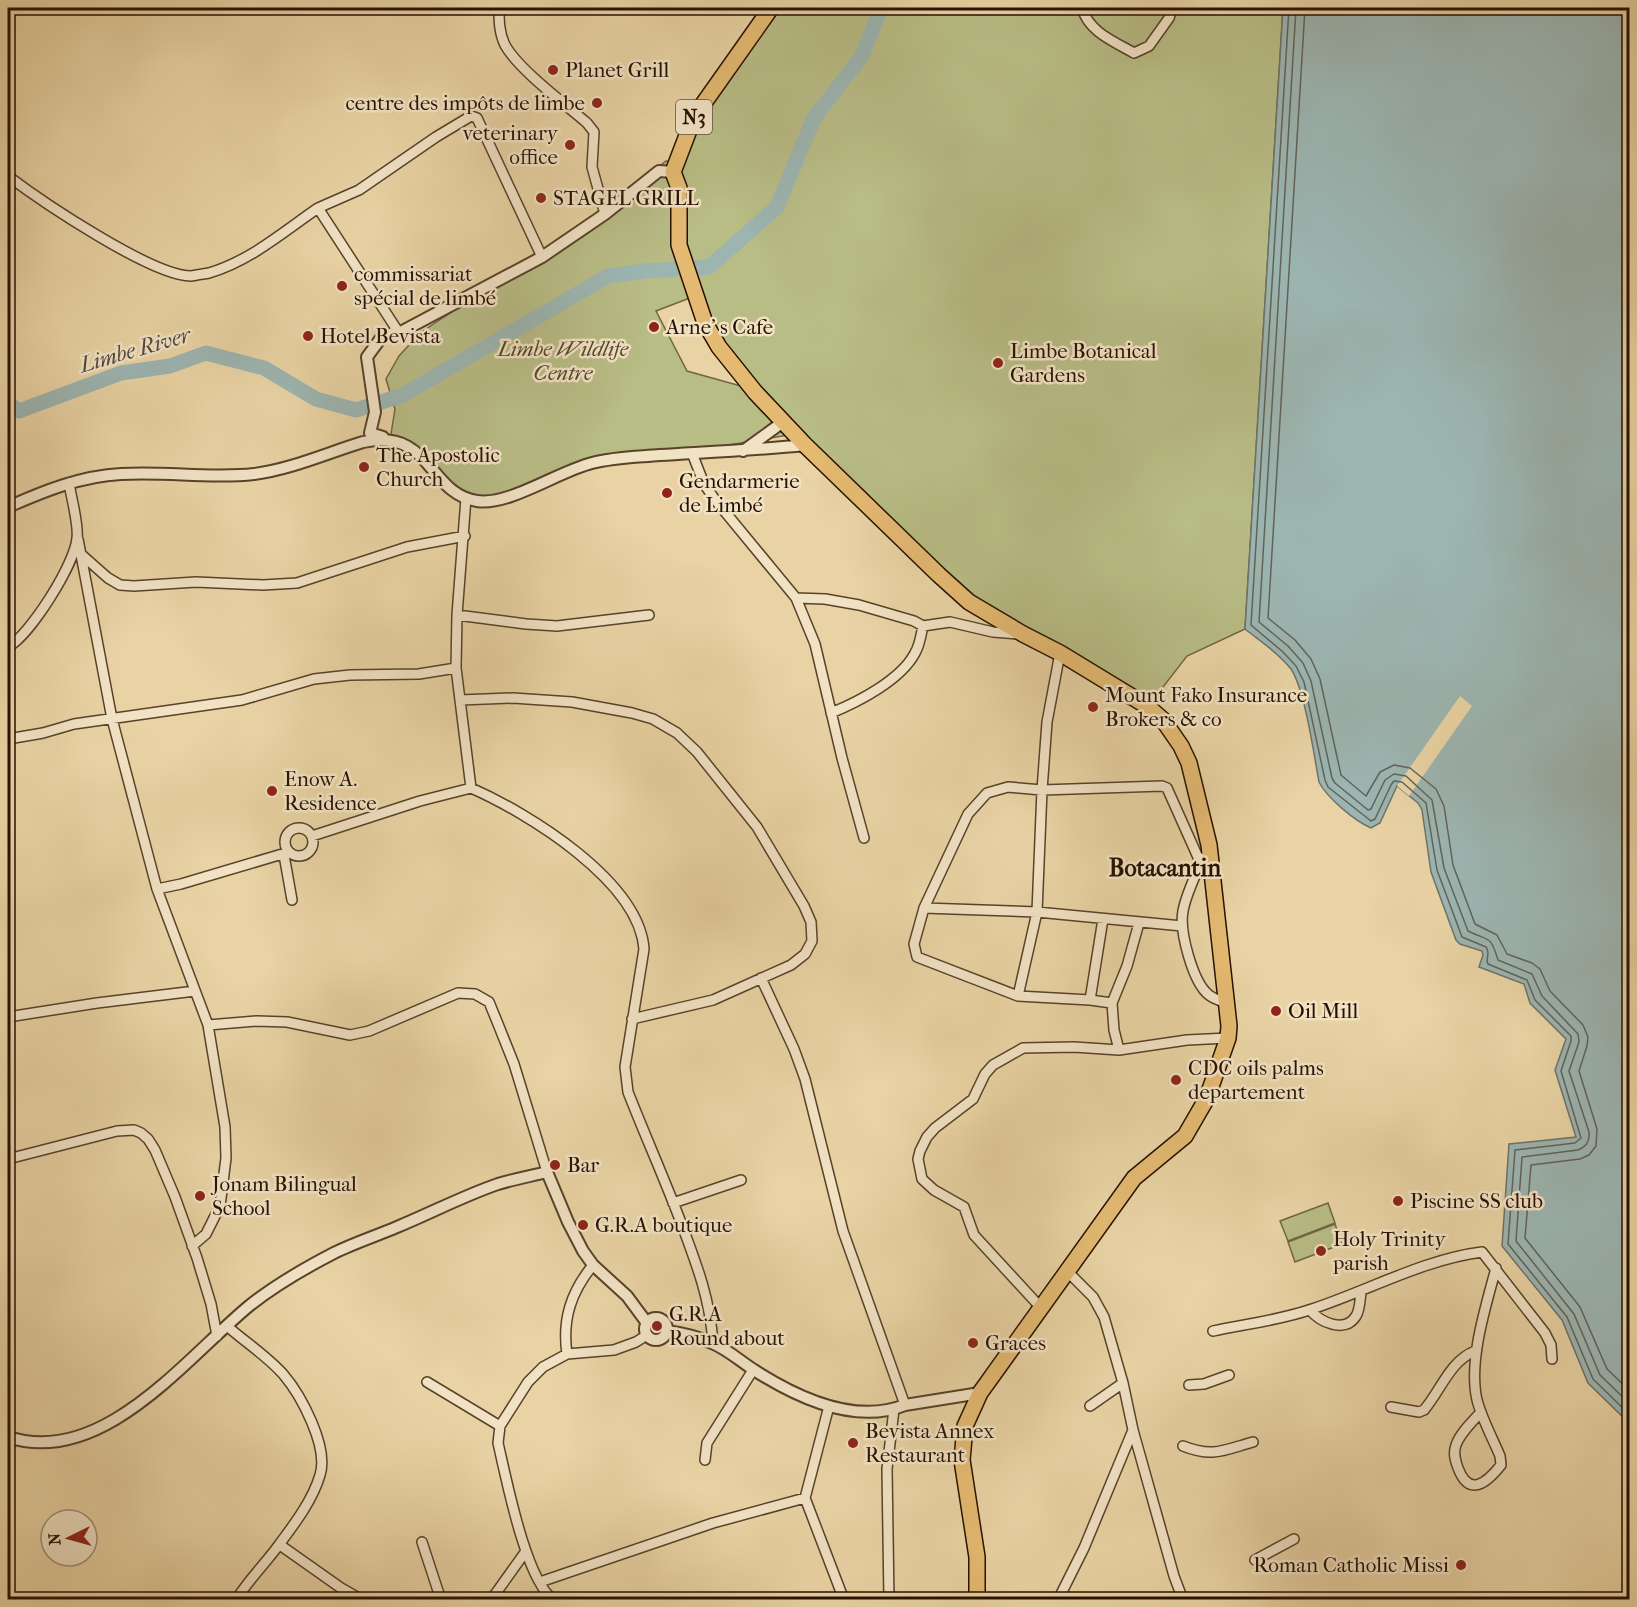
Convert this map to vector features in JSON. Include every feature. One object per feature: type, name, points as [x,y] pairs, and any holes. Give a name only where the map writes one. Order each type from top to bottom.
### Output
[{"type":"highway","name":"N3","points":[[673,172],[694,117],[771,8]]},
{"type":"highway","points":[[673,172],[680,188],[679,245],[705,323],[719,347],[755,392],[805,445],[969,602],[1060,653],[1147,706],[1163,720],[1190,763],[1209,845],[1227,1003],[1228,1038],[1207,1098],[1185,1136],[1134,1178],[980,1393],[965,1426],[963,1460],[977,1557],[977,1599]]},
{"type":"street","points":[[499,8],[500,30],[505,45],[519,64],[587,123],[594,132],[592,167],[605,214]]},
{"type":"street","points":[[1082,8],[1085,19],[1094,29],[1134,53],[1149,46],[1169,18],[1172,8]]},
{"type":"street","points":[[8,176],[33,195],[130,254],[166,270],[189,276],[208,273],[248,258],[318,208],[359,190],[471,116],[477,118],[542,257]]},
{"type":"street","points":[[673,172],[658,171],[605,214],[542,257],[399,333],[395,332],[381,338],[366,357],[375,412],[370,433],[403,443],[415,451],[448,486],[466,498],[478,501],[493,501],[511,496],[590,463],[612,459],[742,452],[805,445]]},
{"type":"street","points":[[318,208],[399,333]]},
{"type":"street","points":[[742,452],[783,422]]},
{"type":"street","points":[[8,507],[69,483],[121,474],[173,473],[228,476],[276,471],[363,442],[388,439]]},
{"type":"street","points":[[692,453],[704,484],[716,501],[796,598],[815,644],[864,838]]},
{"type":"street","points":[[69,483],[112,719],[158,889],[208,1025],[221,1096],[226,1158],[220,1206],[206,1234],[192,1246]]},
{"type":"street","points":[[466,498],[465,536],[457,615],[456,668],[471,788]]},
{"type":"street","points":[[82,555],[108,578],[120,585],[196,582],[286,584],[332,573],[407,547],[465,536]]},
{"type":"street","points":[[8,647],[33,622],[46,603],[78,539]]},
{"type":"street","points":[[796,598],[825,599],[859,605],[914,621],[923,626],[950,622],[993,632],[1023,634]]},
{"type":"street","points":[[457,615],[557,626],[648,615]]},
{"type":"street","points":[[831,713],[867,696],[900,671],[915,654],[923,626]]},
{"type":"street","points":[[1018,996],[1038,912],[1047,722],[1060,653]]},
{"type":"street","points":[[8,739],[43,733],[74,724],[242,700],[314,679],[350,675],[419,674],[456,668]]},
{"type":"street","points":[[460,700],[513,698],[572,702],[653,719],[677,733],[697,752],[757,827],[804,906],[812,922],[812,941],[805,954],[791,965],[713,1000],[632,1019]]},
{"type":"street","points":[[1112,1003],[1018,996],[917,957],[914,944],[924,908],[968,814],[987,793],[1008,788],[1042,790],[1162,786],[1167,788],[1201,864]]},
{"type":"street","points":[[312,836],[420,801],[471,788],[526,816],[578,852],[599,872],[622,900],[639,926],[644,949],[625,1067],[625,1082],[674,1203],[705,1289],[711,1316],[713,1343]]},
{"type":"street","points":[[158,889],[286,854],[302,856],[309,852],[313,844],[312,836],[306,830],[293,830],[285,840],[286,854],[292,900]]},
{"type":"street","points":[[1209,845],[1183,911],[1182,926],[1191,963],[1202,986],[1210,995],[1227,1003]]},
{"type":"street","points":[[924,908],[1038,912],[1182,926]]},
{"type":"street","points":[[1090,1000],[1103,919]]},
{"type":"street","points":[[1119,1050],[1114,1030],[1112,1003],[1127,966],[1139,923]]},
{"type":"street","points":[[760,978],[794,1049],[805,1080],[843,1231],[900,1407],[887,1470],[889,1599]]},
{"type":"street","points":[[8,1017],[195,991]]},
{"type":"street","points":[[208,1025],[256,1021],[287,1023],[350,1035],[369,1031],[458,993],[475,994],[489,1002],[514,1064],[547,1172],[576,1240],[593,1265],[627,1296],[647,1323],[647,1335],[650,1338],[663,1338],[667,1331],[666,1323],[659,1318],[647,1323]]},
{"type":"street","points":[[1042,1309],[974,1235],[964,1207],[927,1185],[919,1169],[920,1151],[935,1128],[973,1099],[985,1074],[993,1065],[1023,1048],[1074,1047],[1119,1050],[1187,1040],[1228,1038]]},
{"type":"street","points":[[8,1159],[117,1131],[134,1130],[148,1138],[175,1197],[211,1304],[217,1336]]},
{"type":"street","points":[[8,1437],[26,1441],[60,1440],[86,1434],[107,1424],[125,1414],[168,1380],[260,1298],[334,1253],[472,1194],[509,1181],[547,1172]]},
{"type":"street","points":[[674,1203],[741,1180]]},
{"type":"street","points":[[1213,1331],[1310,1310],[1464,1254],[1482,1252],[1545,1333],[1551,1345],[1552,1359]]},
{"type":"street","points":[[567,1354],[565,1329],[567,1312],[582,1278],[593,1265]]},
{"type":"street","points":[[1481,1412],[1457,1442],[1455,1448],[1456,1463],[1462,1479],[1468,1484],[1475,1485],[1485,1481],[1501,1465],[1500,1455],[1481,1412],[1475,1386],[1475,1351],[1496,1268]]},
{"type":"street","points":[[1067,1271],[1093,1297],[1104,1317],[1123,1383],[1133,1430],[1174,1576],[1183,1599]]},
{"type":"street","points":[[1310,1310],[1322,1322],[1343,1324],[1357,1316],[1361,1292]]},
{"type":"street","points":[[227,1326],[283,1375],[303,1405],[321,1447],[321,1473],[302,1513],[280,1545],[254,1574],[236,1599]]},
{"type":"street","points":[[667,1331],[713,1343],[753,1370],[795,1394],[829,1406],[857,1411],[900,1407],[980,1393]]},
{"type":"street","points":[[554,1599],[545,1593],[526,1551],[498,1443],[500,1426],[536,1373],[567,1354],[614,1350],[636,1342],[647,1335]]},
{"type":"street","points":[[1391,1407],[1419,1412],[1424,1410],[1454,1367],[1462,1358],[1475,1351]]},
{"type":"street","points":[[705,1460],[707,1443],[753,1370]]},
{"type":"street","points":[[1190,1385],[1204,1384],[1229,1375]]},
{"type":"street","points":[[427,1382],[500,1426]]},
{"type":"street","points":[[1090,1406],[1123,1383]]},
{"type":"street","points":[[829,1406],[805,1498],[844,1599]]},
{"type":"street","points":[[1058,1599],[1084,1548],[1133,1430]]},
{"type":"street","points":[[1184,1446],[1197,1452],[1212,1454],[1253,1442]]},
{"type":"street","points":[[540,1582],[713,1523],[805,1498]]},
{"type":"street","points":[[1256,1560],[1294,1539]]},
{"type":"street","points":[[422,1542],[441,1599]]},
{"type":"street","points":[[280,1545],[341,1588],[362,1599]]},
{"type":"street","points":[[491,1599],[526,1551]]},
{"type":"green space","name":"Limbe Botanical Gardens","points":[[775,8],[1283,8],[1245,629],[1187,656],[1149,705],[968,599],[794,434],[694,451],[603,456],[494,500],[477,498],[450,484],[417,452],[391,434],[395,409],[386,379],[399,356],[420,333],[612,205],[666,161],[684,162],[699,117]],"holes":[[[695,296],[712,337],[755,390],[687,371],[656,311]]]},
{"type":"green space","points":[[1328,1203],[1335,1223],[1288,1241],[1280,1221]]},
{"type":"green space","points":[[1335,1224],[1342,1244],[1295,1262],[1288,1242]]},
{"type":"water","points":[[1283,8],[1629,8],[1629,1423],[1588,1383],[1562,1320],[1502,1246],[1509,1144],[1576,1137],[1555,1070],[1566,1039],[1530,1003],[1524,984],[1479,967],[1482,951],[1460,944],[1456,940],[1431,872],[1422,810],[1418,803],[1397,786],[1380,823],[1371,828],[1357,820],[1328,795],[1319,782],[1301,692],[1291,669],[1245,629]]},
{"type":"pier","points":[[1460,696],[1472,706],[1409,796],[1397,786]]},
{"type":"waterway","name":"Limbe River","points":[[8,403],[19,411],[121,373],[170,366],[206,353],[264,368],[316,399],[356,410],[403,395],[608,276],[709,267],[777,207],[814,118],[862,56],[881,8]]},
{"type":"place","name":"Planet Grill","points":[[553,70]]},
{"type":"place","name":"centre des impôts de limbe","points":[[597,103]]},
{"type":"place","name":"veterinary office","points":[[570,145]]},
{"type":"place","name":"STAGEL GRILL","points":[[541,198]]},
{"type":"place","name":"commissariat spécial de limbé","points":[[342,286]]},
{"type":"place","name":"Arne' s Cafe","points":[[654,327]]},
{"type":"place","name":"Hotel Bevista","points":[[308,336]]},
{"type":"place","name":"Limbe Botanical Gardens","points":[[998,363]]},
{"type":"place","name":"The Apostolic Church","points":[[364,467]]},
{"type":"place","name":"Gendarmerie de Limbé","points":[[667,493]]},
{"type":"place","name":"Mount Fako Insurance Brokers & co","points":[[1093,707]]},
{"type":"place","name":"Enow A. Residence","points":[[272,791]]},
{"type":"place","name":"Oil Mill","points":[[1276,1011]]},
{"type":"place","name":"CDC oils palms departement","points":[[1176,1080]]},
{"type":"place","name":"Bar","points":[[555,1165]]},
{"type":"place","name":"Jonam Bilingual School","points":[[200,1196]]},
{"type":"place","name":"Piscine SS club","points":[[1398,1201]]},
{"type":"place","name":"G.R.A boutique","points":[[583,1225]]},
{"type":"place","name":"Holy Trinity parish","points":[[1321,1251]]},
{"type":"place","name":"G.R.A Round about","points":[[657,1326]]},
{"type":"place","name":"Graces","points":[[973,1343]]},
{"type":"place","name":"Bevista Annex Restaurant","points":[[853,1443]]},
{"type":"place","name":"Roman Catholic Missi","points":[[1461,1565]]},
{"type":"district","name":"Botacantin","points":[[1165,868]]},
{"type":"park label","name":"Limbe Wildlife Centre","points":[[563,361]]}]
